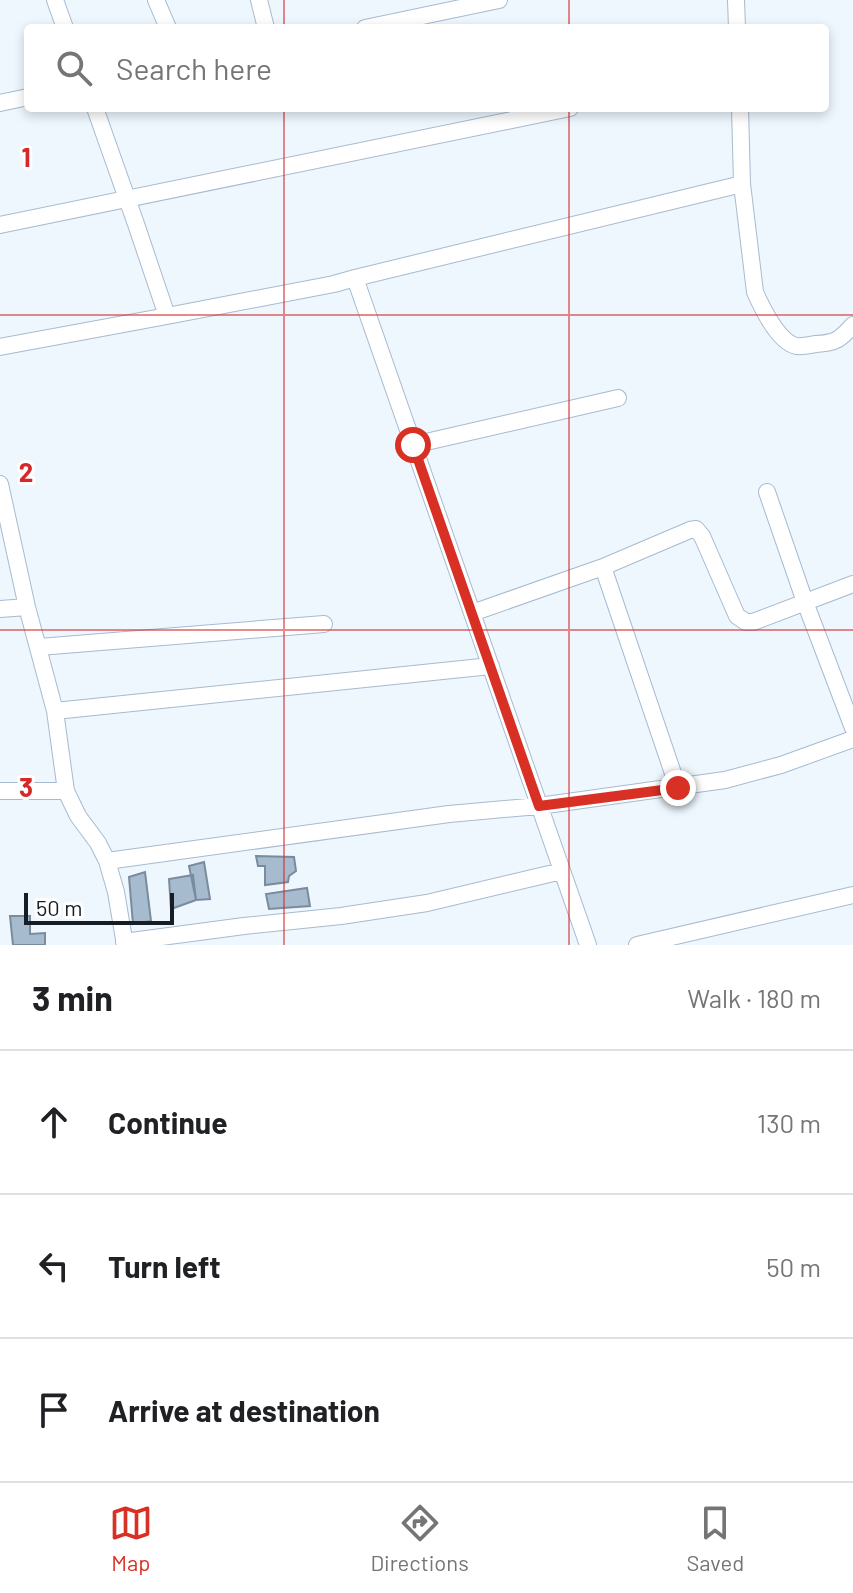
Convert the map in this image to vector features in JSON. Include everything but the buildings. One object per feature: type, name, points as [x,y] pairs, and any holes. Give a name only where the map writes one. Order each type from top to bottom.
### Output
[{"type":"street","points":[[55,0],[64,24]]},
{"type":"street","points":[[156,0],[166,24]]},
{"type":"street","points":[[259,0],[265,24]]},
{"type":"street","points":[[384,24],[499,0]]},
{"type":"street","points":[[736,0],[737,24]]},
{"type":"street","points":[[0,103],[24,98]]},
{"type":"street","points":[[96,112],[167,316]]},
{"type":"street","points":[[0,225],[550,112]]},
{"type":"street","points":[[740,112],[742,184],[755,292],[774,326],[798,347],[833,343],[853,325]]},
{"type":"street","points":[[0,347],[334,284],[742,184]]},
{"type":"street","points":[[355,278],[588,945]]},
{"type":"street","points":[[413,445],[618,398]]},
{"type":"street","points":[[0,484],[27,607],[55,711],[66,791],[107,861],[125,944],[427,903],[562,871]]},
{"type":"street","points":[[767,492],[853,728]]},
{"type":"street","points":[[472,613],[603,567],[696,529],[702,536],[737,616],[746,622],[853,584]]},
{"type":"street","points":[[603,567],[678,788]]},
{"type":"street","points":[[0,609],[27,607]]},
{"type":"street","points":[[39,647],[324,624]]},
{"type":"street","points":[[55,711],[491,666]]},
{"type":"street","points":[[107,861],[449,814],[678,788],[725,780],[781,765],[853,739]]},
{"type":"street","points":[[0,791],[66,791]]},
{"type":"street","points":[[637,945],[853,895]]},
{"type":"route","points":[[413,445],[539,806],[678,788]]}]
